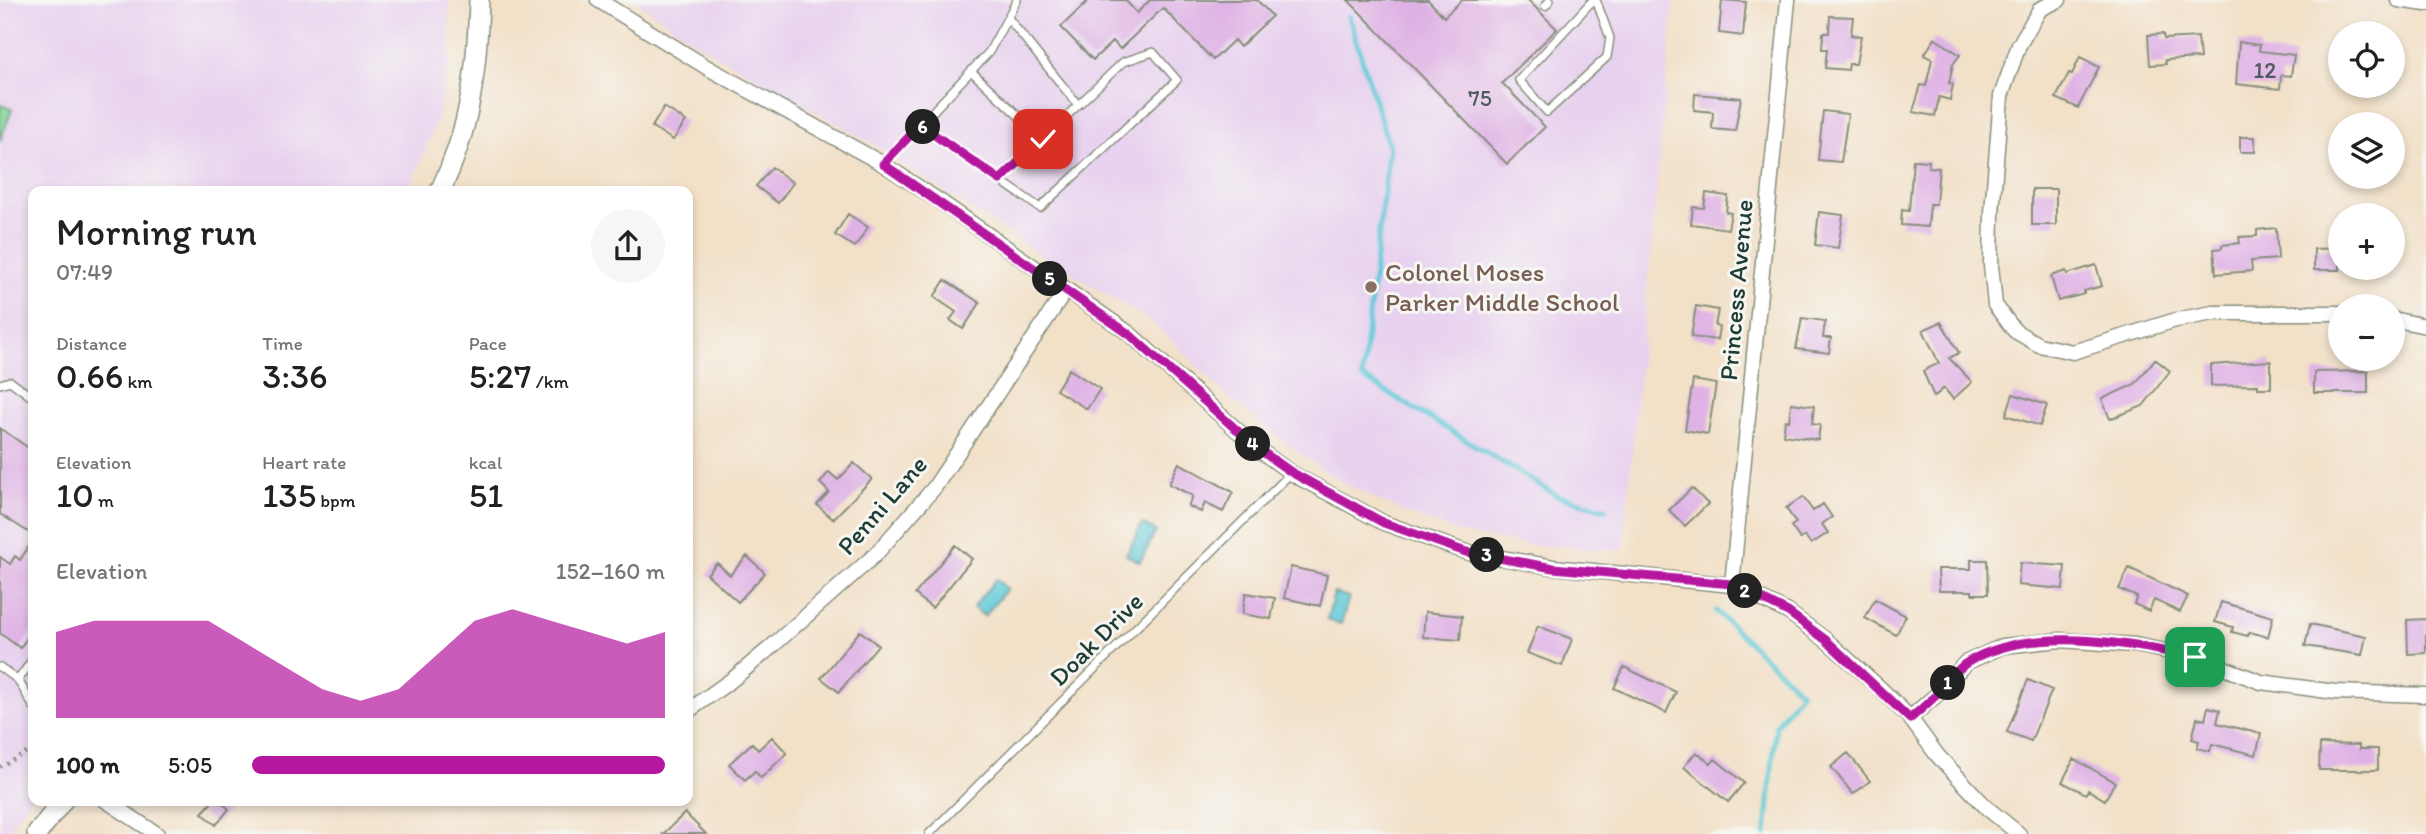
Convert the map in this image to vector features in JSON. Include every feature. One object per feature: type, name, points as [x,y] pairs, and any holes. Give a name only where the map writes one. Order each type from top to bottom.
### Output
[{"type":"street","points":[[443,186],[453,166],[467,121],[477,57],[479,0]]},
{"type":"street","points":[[598,0],[708,68],[883,164],[1129,334],[1257,448],[1291,472],[1384,523],[1466,552],[1553,568],[1732,584],[1788,612],[1835,648],[1910,719],[1962,782],[1987,808],[2019,834]]},
{"type":"street","name":"Princess Avenue","points":[[1732,584],[1788,0]]},
{"type":"street","points":[[2059,0],[2040,9],[2019,45],[2001,96],[1991,264],[1994,305],[2015,331],[2039,345],[2073,352],[2176,320],[2213,313],[2328,313]]},
{"type":"street","points":[[2398,0],[2426,4]]},
{"type":"street","name":"Penni Lane","points":[[693,707],[752,664],[875,555],[933,488],[1066,290]]},
{"type":"street","points":[[2405,322],[2426,326]]},
{"type":"street","points":[[1910,719],[1941,691],[1965,663],[2003,646],[2060,640],[2135,645],[2195,657],[2261,682],[2335,692],[2426,695]]},
{"type":"street","points":[[37,834],[58,806]]},
{"type":"street","points":[[114,806],[157,834]]},
{"type":"lane","points":[[883,164],[989,51],[1017,0]]},
{"type":"lane","points":[[1595,0],[1610,38],[1607,57],[1547,111],[1519,80],[1595,0]]},
{"type":"lane","points":[[1009,18],[1078,105]]},
{"type":"lane","points":[[920,125],[1040,208],[1177,80],[1153,52],[1123,62],[1000,180]]},
{"type":"lane","points":[[971,71],[1043,139]]},
{"type":"lane","points":[[0,384],[10,381],[28,394]]},
{"type":"lane","name":"Doak Drive","points":[[929,834],[1291,472]]},
{"type":"lane","points":[[18,680],[28,666]]},
{"type":"lane","points":[[0,667],[18,680],[28,697]]},
{"type":"path","points":[[0,767],[28,752]]},
{"type":"shaded area","points":[[0,0],[449,0],[450,61],[440,108],[410,186],[28,186],[28,803],[5,834],[0,834]]},
{"type":"shaded area","name":"Colonel Moses Parker Middle School","points":[[635,0],[1674,0],[1623,550],[1528,545],[1459,533],[1408,514],[1349,486],[1304,457],[1232,400],[1152,322],[1038,253],[871,143],[702,47]]},
{"type":"green space","points":[[0,105],[12,109],[0,141]]},
{"type":"water","points":[[1142,524],[1156,531],[1140,562],[1126,555]]},
{"type":"water","points":[[996,579],[1007,589],[984,616],[973,607]]},
{"type":"water","points":[[1334,593],[1349,597],[1341,624],[1327,620]]},
{"type":"building","points":[[1089,0],[1125,0],[1137,13],[1150,0],[1257,0],[1272,16],[1240,47],[1234,40],[1213,60],[1163,8],[1120,49],[1113,41],[1093,60],[1061,27]]},
{"type":"building","points":[[1348,0],[1428,0],[1444,17],[1462,0],[1528,0],[1557,29],[1502,83],[1545,127],[1507,164]]},
{"type":"building","points":[[1722,0],[1746,2],[1743,36],[1719,33]]},
{"type":"building","points":[[1830,16],[1853,17],[1851,35],[1861,36],[1856,64],[1849,64],[1848,70],[1825,68],[1827,49],[1822,49],[1823,33],[1829,33]]},
{"type":"building","points":[[2163,34],[2164,39],[2198,37],[2200,58],[2165,60],[2166,64],[2150,65],[2148,35]]},
{"type":"building","points":[[1935,38],[1960,55],[1953,64],[1949,83],[1953,84],[1950,100],[1939,97],[1935,116],[1913,112],[1921,85],[1926,86],[1932,59],[1924,55]]},
{"type":"building","points":[[2239,42],[2260,45],[2259,51],[2294,55],[2291,76],[2281,75],[2280,89],[2236,84]]},
{"type":"building","points":[[2080,57],[2099,67],[2078,108],[2056,98]]},
{"type":"building","points":[[1695,94],[1741,98],[1735,131],[1712,129],[1713,112],[1694,110]]},
{"type":"building","points":[[664,107],[686,121],[673,140],[652,127]]},
{"type":"building","points":[[1823,111],[1848,114],[1841,162],[1818,160]]},
{"type":"building","points":[[2240,137],[2255,137],[2255,152],[2240,152]]},
{"type":"building","points":[[1913,160],[1929,161],[1928,167],[1939,168],[1936,204],[1930,204],[1928,227],[1901,225],[1902,210],[1909,211]]},
{"type":"building","points":[[772,167],[793,183],[778,203],[756,186]]},
{"type":"building","points":[[2032,189],[2056,189],[2056,225],[2032,225]]},
{"type":"building","points":[[1706,193],[1728,196],[1726,212],[1731,213],[1728,229],[1691,224],[1693,207],[1704,208]]},
{"type":"building","points":[[1819,212],[1843,215],[1838,248],[1815,245]]},
{"type":"building","points":[[848,214],[868,227],[855,247],[835,235]]},
{"type":"building","points":[[2276,228],[2278,259],[2251,261],[2252,271],[2216,274],[2214,249],[2240,243],[2239,237],[2257,236],[2257,230]]},
{"type":"building","points":[[2328,248],[2328,270],[2314,270],[2314,249]]},
{"type":"building","points":[[2096,265],[2102,286],[2058,301],[2051,276]]},
{"type":"building","points":[[945,280],[980,303],[963,329],[950,320],[956,312],[934,297]]},
{"type":"building","points":[[1696,306],[1718,310],[1715,326],[1719,327],[1717,340],[1691,337]]},
{"type":"building","points":[[1802,318],[1825,321],[1823,338],[1831,338],[1829,353],[1796,349]]},
{"type":"building","points":[[1941,322],[1959,353],[1949,358],[1972,382],[1953,399],[1944,388],[1934,397],[1923,371],[1939,363],[1923,330]]},
{"type":"building","points":[[2155,359],[2170,371],[2143,406],[2110,419],[2102,399],[2135,384]]},
{"type":"building","points":[[2271,361],[2271,388],[2258,388],[2258,385],[2211,386],[2211,365]]},
{"type":"building","points":[[1069,369],[1100,389],[1087,409],[1056,390]]},
{"type":"building","points":[[2368,371],[2368,393],[2314,393],[2314,372]]},
{"type":"building","points":[[1693,380],[1716,384],[1708,434],[1685,430]]},
{"type":"building","points":[[2013,394],[2047,405],[2040,426],[2006,415]]},
{"type":"building","points":[[1791,403],[1814,406],[1812,424],[1820,425],[1818,440],[1783,435],[1785,420],[1789,421]]},
{"type":"building","points":[[0,428],[28,448],[28,532],[0,514]]},
{"type":"building","points":[[854,463],[872,479],[833,519],[817,505],[829,492],[820,483],[829,472],[838,480]]},
{"type":"building","points":[[1179,463],[1233,492],[1223,512],[1205,503],[1201,512],[1188,506],[1193,496],[1169,484]]},
{"type":"building","points":[[1692,488],[1708,504],[1685,526],[1669,510]]},
{"type":"building","points":[[1803,497],[1813,511],[1823,504],[1832,517],[1822,524],[1828,533],[1811,544],[1805,536],[1800,539],[1791,526],[1796,523],[1786,508]]},
{"type":"building","points":[[955,545],[972,559],[932,608],[915,594]]},
{"type":"building","points":[[28,548],[28,636],[20,648],[0,633],[0,557],[10,564],[15,556],[20,560]]},
{"type":"building","points":[[747,556],[765,573],[738,602],[707,574],[717,563],[730,575]]},
{"type":"building","points":[[1971,560],[1987,560],[1988,594],[1939,591],[1938,569],[1971,569]]},
{"type":"building","points":[[2020,563],[2065,566],[2063,589],[2018,585]]},
{"type":"building","points":[[1291,567],[1327,575],[1320,606],[1284,598]]},
{"type":"building","points":[[2129,568],[2188,596],[2180,612],[2154,600],[2149,611],[2134,604],[2137,597],[2119,589]]},
{"type":"building","points":[[1246,593],[1275,598],[1271,619],[1242,614]]},
{"type":"building","points":[[1875,599],[1906,616],[1896,635],[1865,618]]},
{"type":"building","points":[[2221,602],[2273,617],[2268,637],[2249,632],[2248,636],[2232,632],[2233,627],[2215,622]]},
{"type":"building","points":[[1425,612],[1462,616],[1460,640],[1423,637]]},
{"type":"building","points":[[2426,619],[2426,653],[2408,654],[2407,620]]},
{"type":"building","points":[[2310,624],[2366,636],[2362,655],[2305,646]]},
{"type":"building","points":[[1538,626],[1572,639],[1562,666],[1527,653]]},
{"type":"building","points":[[860,631],[878,645],[839,692],[821,678]]},
{"type":"building","points":[[1624,667],[1676,692],[1666,713],[1614,688]]},
{"type":"building","points":[[2028,680],[2052,690],[2031,741],[2007,732]]},
{"type":"building","points":[[2208,707],[2220,710],[2217,723],[2261,734],[2256,755],[2212,744],[2210,751],[2197,748],[2199,741],[2192,739],[2197,718],[2205,720]]},
{"type":"building","points":[[772,737],[787,753],[761,778],[755,771],[745,780],[729,764],[752,743],[758,750]]},
{"type":"building","points":[[2320,744],[2359,745],[2359,749],[2378,749],[2378,770],[2319,770]]},
{"type":"building","points":[[1696,752],[1711,764],[1715,759],[1744,783],[1728,802],[1684,767]]},
{"type":"building","points":[[1848,753],[1870,781],[1853,794],[1831,767]]},
{"type":"building","points":[[2074,759],[2115,782],[2105,800],[2088,790],[2086,794],[2062,782]]},
{"type":"building","points":[[208,806],[226,806],[229,809],[216,825],[202,813]]},
{"type":"building","points":[[685,813],[706,834],[663,834]]},
{"type":"waterway","points":[[1349,16],[1389,147],[1362,377],[1558,496],[1606,509]]},
{"type":"waterway","points":[[1716,611],[1801,692],[1776,725],[1766,834]]},
{"type":"place","name":"Colonel Moses Parker Middle School","points":[[1371,287]]},
{"type":"route","points":[[1043,139],[1000,180],[920,125],[883,164],[1129,334],[1257,448],[1291,472],[1384,523],[1466,552],[1553,568],[1732,584],[1788,612],[1826,640],[1910,719],[1941,691],[1965,663],[2003,646],[2060,640],[2135,645],[2195,657]]}]
